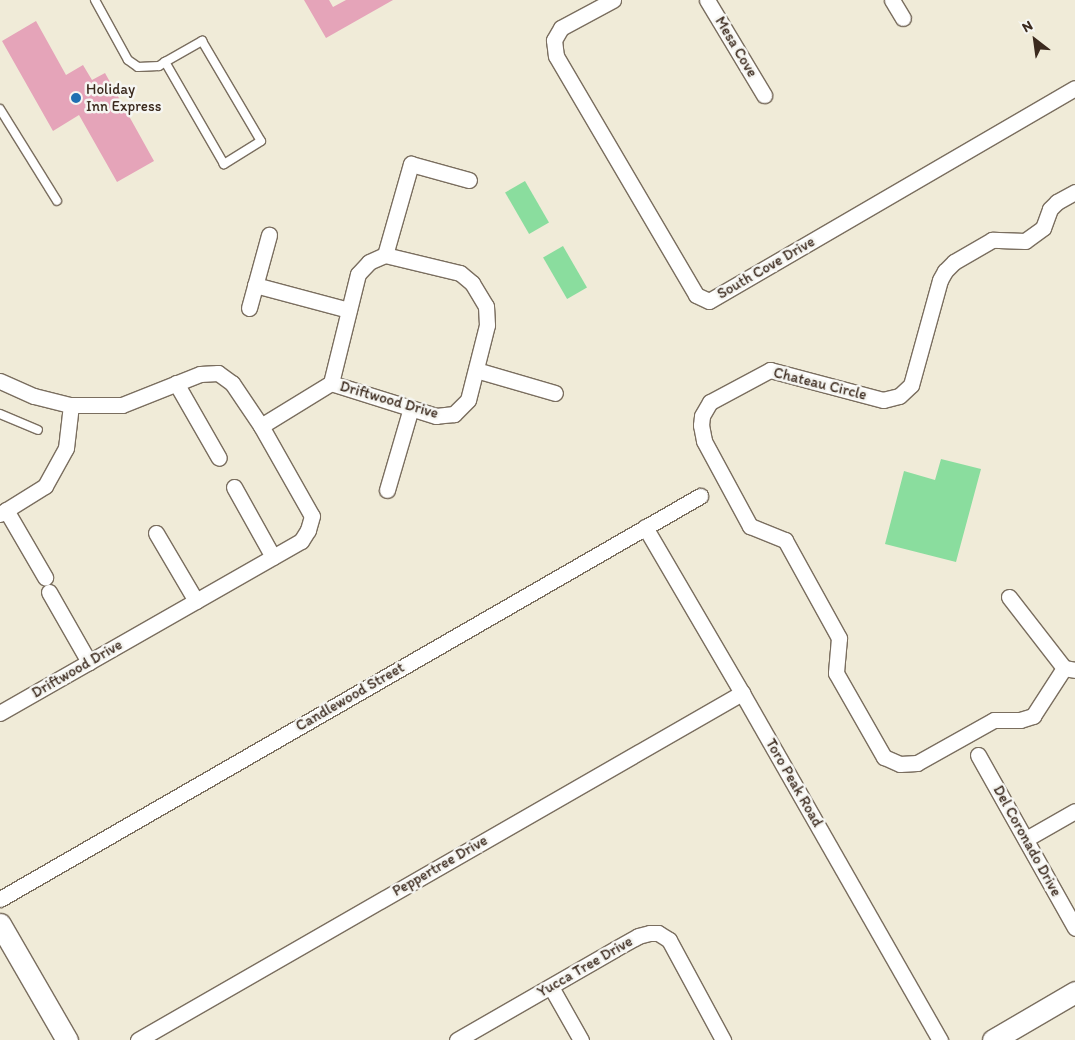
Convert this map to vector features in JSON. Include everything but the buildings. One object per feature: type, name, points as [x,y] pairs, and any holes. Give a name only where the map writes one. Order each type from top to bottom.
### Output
[{"type":"street","name":"South Cove Drive","points":[[613,0],[561,28],[554,40],[556,56],[696,295],[708,301],[1075,88]]},
{"type":"street","name":"Mesa Cove","points":[[707,0],[764,95]]},
{"type":"street","points":[[892,0],[902,18]]},
{"type":"street","points":[[385,255],[411,164],[469,180]]},
{"type":"street","name":"Chateau Circle","points":[[1069,669],[1033,716],[1020,720],[994,720],[916,763],[900,764],[884,757],[836,673],[839,638],[785,540],[750,526],[704,441],[701,425],[702,416],[710,402],[770,370],[883,400],[899,396],[911,385],[940,280],[945,271],[954,262],[992,240],[1024,242],[1042,228],[1050,209],[1057,202],[1075,192]]},
{"type":"street","points":[[249,308],[269,235]]},
{"type":"street","name":"Driftwood Drive","points":[[261,426],[331,383],[358,274],[369,262],[385,255],[460,273],[472,283],[481,297],[488,316],[476,370],[468,400],[454,414],[446,417],[436,416],[331,383]]},
{"type":"street","points":[[255,285],[349,310]]},
{"type":"street","points":[[476,370],[555,393]]},
{"type":"street","name":"Driftwood Drive","points":[[0,713],[300,541],[308,530],[312,516],[261,426],[232,383],[218,373],[200,374],[176,383]]},
{"type":"street","points":[[0,381],[34,396],[71,405],[122,405],[176,383],[219,458]]},
{"type":"street","points":[[71,405],[66,448],[45,486],[3,512],[47,584],[89,662]]},
{"type":"street","points":[[387,490],[411,408]]},
{"type":"street","points":[[234,487],[273,557]]},
{"type":"street","name":"Candlewood Street","points":[[0,899],[700,496]]},
{"type":"street","name":"Toro Peak Road","points":[[645,527],[742,692],[940,1040]]},
{"type":"street","points":[[156,532],[196,601]]},
{"type":"street","points":[[1009,597],[1069,669]]},
{"type":"street","name":"Peppertree Drive","points":[[138,1040],[742,692]]},
{"type":"street","name":"Del Coronado Drive","points":[[978,755],[1075,928]]},
{"type":"street","points":[[1026,839],[1075,811]]},
{"type":"street","points":[[0,924],[67,1040]]},
{"type":"street","name":"Yucca Tree Drive","points":[[457,1040],[638,936],[658,933],[669,940],[723,1040]]},
{"type":"street","points":[[550,987],[582,1040]]},
{"type":"street","points":[[993,1040],[1075,992]]},
{"type":"lane","points":[[95,0],[128,60],[138,67],[159,66],[165,62],[202,41],[261,141],[224,164],[165,62]]},
{"type":"lane","points":[[0,109],[57,201]]},
{"type":"lane","points":[[0,414],[38,430]]},
{"type":"green space","points":[[525,181],[549,223],[529,234],[505,192]]},
{"type":"green space","points":[[563,246],[587,288],[567,299],[543,258]]},
{"type":"green space","points":[[941,459],[981,469],[956,562],[885,544],[904,471],[935,480]]},
{"type":"place","name":"Holiday Inn Express","points":[[76,98]]}]
